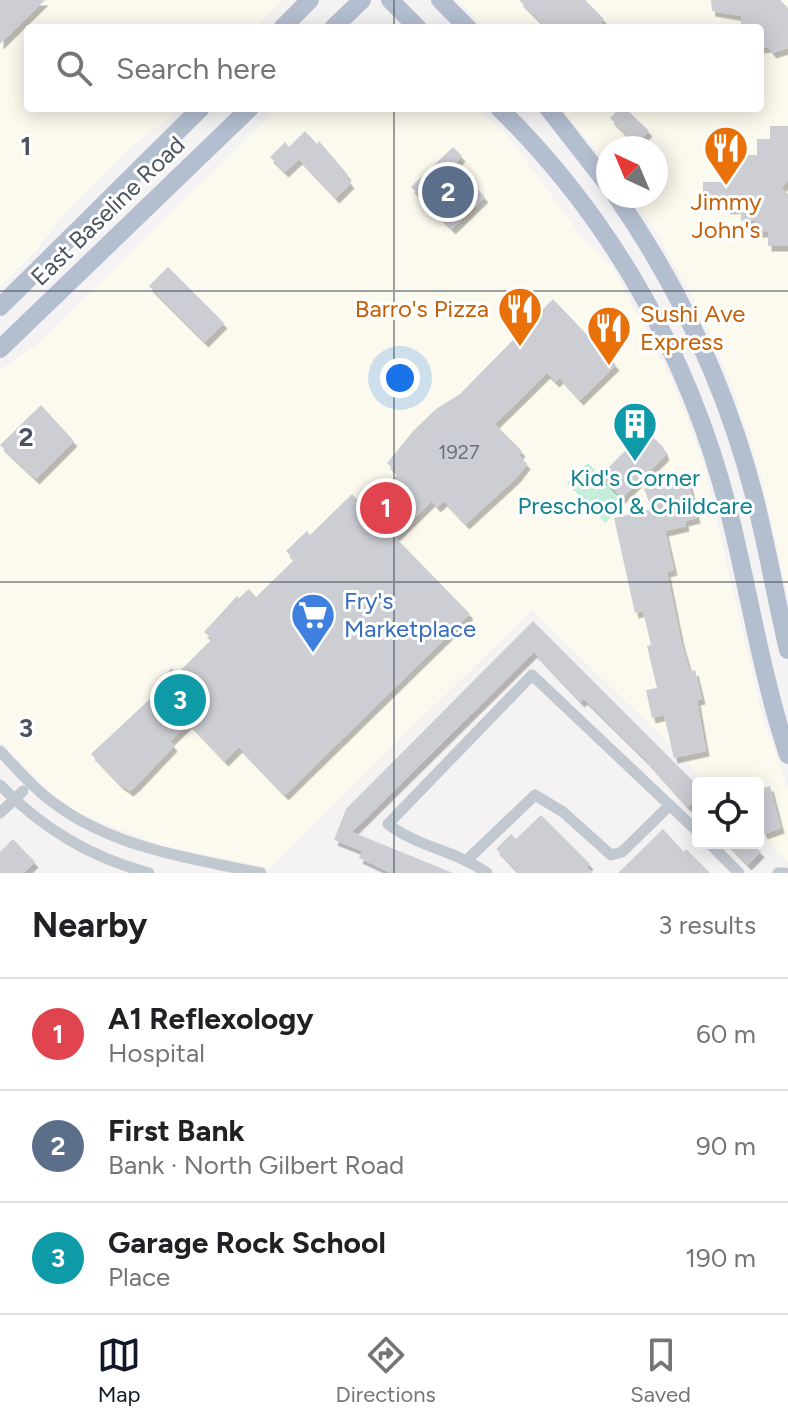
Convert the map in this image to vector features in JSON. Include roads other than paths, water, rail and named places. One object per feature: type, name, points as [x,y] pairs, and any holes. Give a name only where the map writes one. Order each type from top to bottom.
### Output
[{"type":"main road","points":[[286,24],[310,0]]},
{"type":"main road","points":[[337,24],[362,0]]},
{"type":"main road","points":[[390,0],[414,24]]},
{"type":"main road","points":[[440,0],[464,24]]},
{"type":"main road","name":"East Baseline Road","points":[[0,307],[197,112]]},
{"type":"main road","name":"East Baseline Road","points":[[0,349],[246,112]]},
{"type":"main road","points":[[503,112],[552,163],[607,237],[668,343],[711,454],[728,509],[761,662],[788,755]]},
{"type":"main road","points":[[551,112],[596,170]]},
{"type":"main road","points":[[624,208],[691,321],[726,406],[754,496],[788,650]]},
{"type":"main road","points":[[607,237],[634,222]]},
{"type":"street","points":[[487,873],[468,859],[399,832],[388,824],[532,675],[692,826]]},
{"type":"street","points":[[0,751],[45,796],[91,826],[146,847],[261,873]]},
{"type":"street","points":[[0,785],[18,795],[77,846],[149,873]]},
{"type":"street","points":[[0,813],[18,795]]},
{"type":"street","points":[[468,859],[535,795],[563,812],[611,855],[622,852],[670,805]]},
{"type":"street","points":[[715,849],[739,873]]},
{"type":"street","points":[[778,873],[785,873]]},
{"type":"place","name":"Jimmy John's","points":[[726,187]]},
{"type":"place","name":"First Bank","points":[[448,192]]},
{"type":"place","name":"Barro's Pizza","points":[[520,348]]},
{"type":"place","name":"Sushi Ave Express","points":[[609,367]]},
{"type":"place","name":"Kid's Corner Preschool & Childcare","points":[[635,463]]},
{"type":"place","name":"A1 Reflexology","points":[[386,508]]},
{"type":"place","name":"Fry's Marketplace","points":[[313,654]]},
{"type":"place","name":"Garage Rock School","points":[[180,700]]}]
